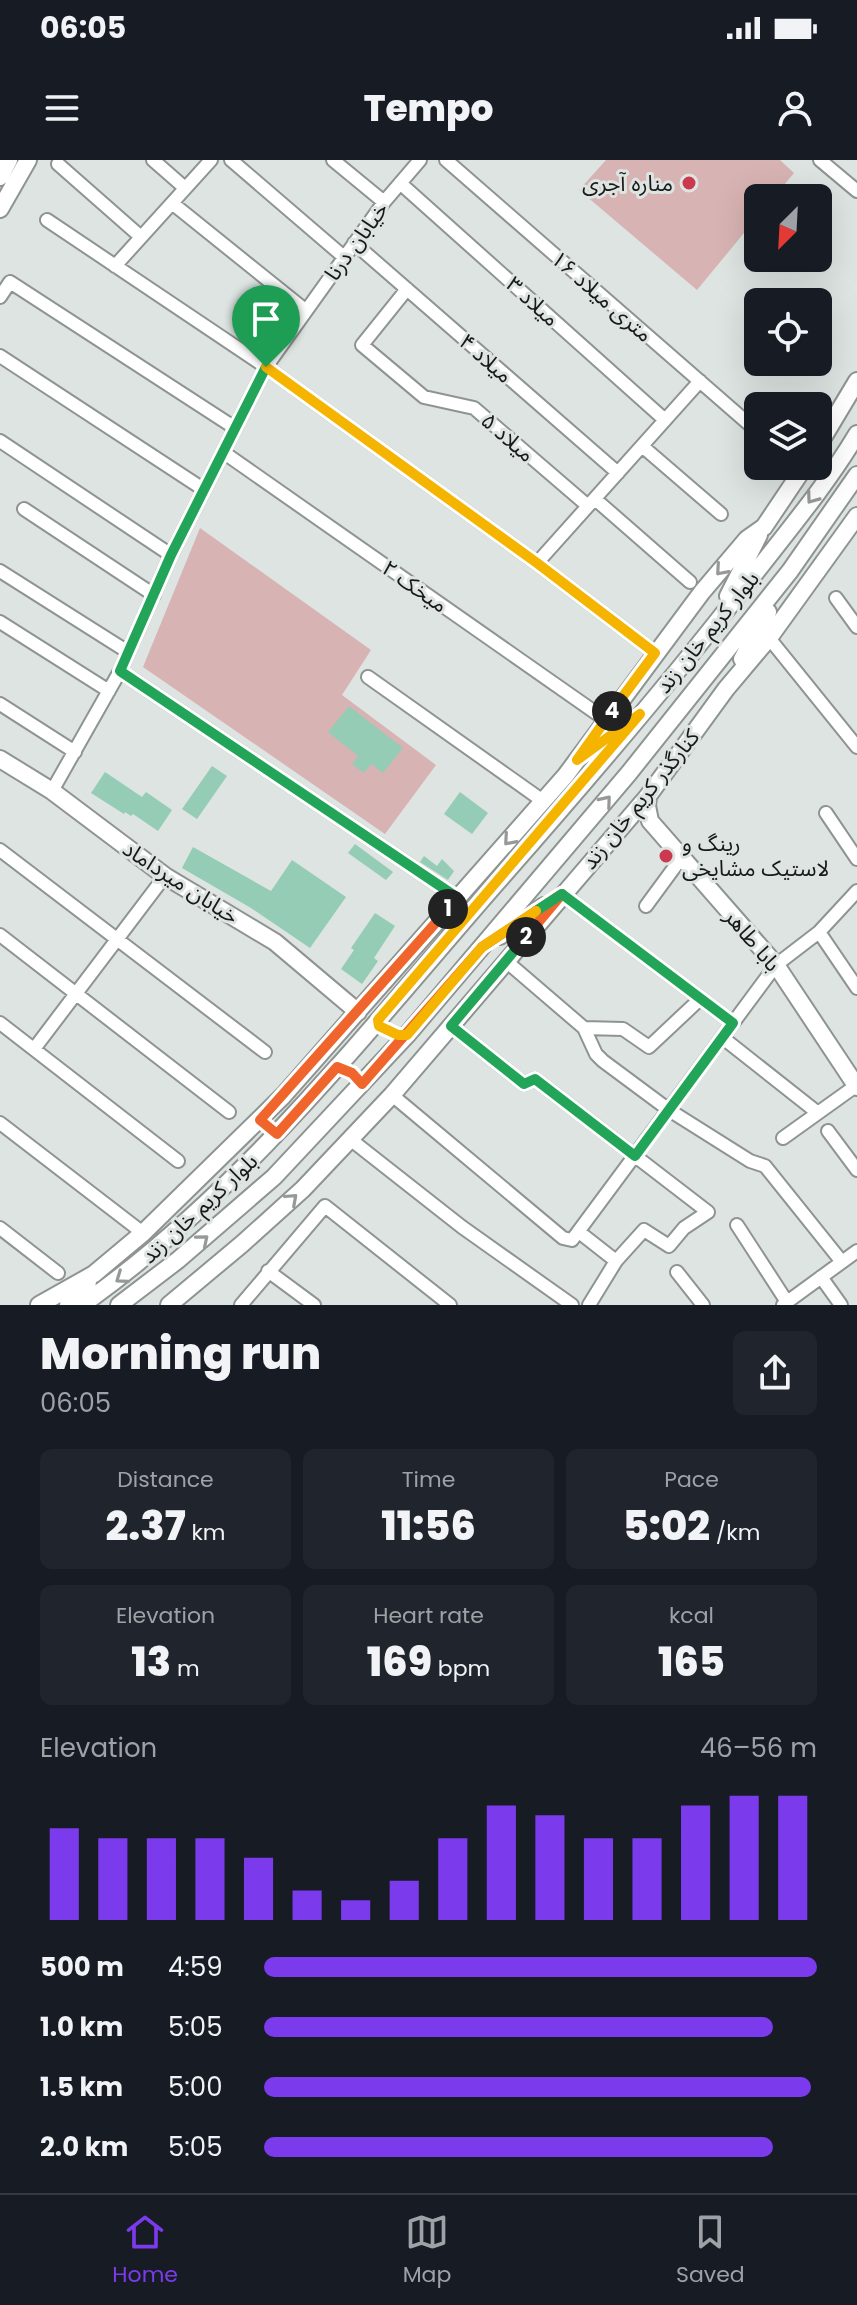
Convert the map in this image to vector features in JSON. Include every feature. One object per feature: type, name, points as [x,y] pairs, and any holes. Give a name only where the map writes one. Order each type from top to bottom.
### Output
[{"type":"main road","points":[[0,177],[9,160]]},
{"type":"main road","points":[[0,209],[28,160]]},
{"type":"main road","points":[[832,423],[857,381]]},
{"type":"main road","name":"بلوار کریم خان زند","points":[[82,1305],[135,1268],[217,1196],[337,1067],[708,634],[857,434]]},
{"type":"main road","name":"بلوار کریم خان زند","points":[[119,1305],[178,1260],[274,1177],[407,1035],[629,773],[808,548],[857,475]]},
{"type":"main road","points":[[708,634],[764,527],[793,480]]},
{"type":"main road","name":"کنارگذر کریم خان زند","points":[[169,1305],[303,1189],[392,1095],[648,796],[726,689],[769,638],[857,516]]},
{"type":"main road","points":[[68,1305],[94,1274],[143,1233],[260,1120],[358,1012],[543,801],[655,653],[747,539],[764,527]]},
{"type":"main road","points":[[788,530],[808,548]]},
{"type":"main road","points":[[726,689],[790,571],[771,553]]},
{"type":"main road","points":[[577,760],[640,714]]},
{"type":"main road","name":"خیابان میرداماد","points":[[0,759],[52,791],[165,876],[275,942],[358,1012]]},
{"type":"main road","points":[[627,822],[650,821],[648,796]]},
{"type":"main road","name":"بابا طاهر","points":[[650,821],[776,965],[857,1086]]},
{"type":"main road","points":[[482,947],[562,894]]},
{"type":"main road","points":[[378,1020],[384,1030],[407,1035]]},
{"type":"main road","points":[[337,1067],[352,1073],[362,1084]]},
{"type":"main road","points":[[260,1120],[277,1134]]},
{"type":"main road","points":[[39,1305],[94,1274]]},
{"type":"street","points":[[153,160],[185,188]]},
{"type":"street","points":[[115,266],[211,160]]},
{"type":"street","points":[[231,160],[344,257]]},
{"type":"street","points":[[333,160],[384,202]]},
{"type":"street","name":"خیابان درنا","points":[[52,791],[120,671],[171,555],[266,367],[384,202],[420,160]]},
{"type":"street","name":"۱۶ متری میلاد","points":[[446,160],[744,420]]},
{"type":"street","points":[[820,160],[857,191]]},
{"type":"street","points":[[58,164],[141,237]]},
{"type":"street","name":"میلاد ۳","points":[[400,183],[665,420]]},
{"type":"street","points":[[172,203],[305,310]]},
{"type":"street","points":[[47,220],[266,367],[537,563],[655,653]]},
{"type":"street","name":"میلاد ۴","points":[[354,243],[618,473]]},
{"type":"street","points":[[0,297],[10,282],[235,428]]},
{"type":"street","name":"میلاد ۵","points":[[407,289],[362,345],[424,397],[474,408],[592,503]]},
{"type":"street","points":[[0,356],[203,489]]},
{"type":"street","points":[[537,563],[700,381]]},
{"type":"street","points":[[0,441],[171,555]]},
{"type":"street","points":[[642,446],[721,514]]},
{"type":"street","name":"میخک ۲","points":[[223,452],[606,720]]},
{"type":"street","points":[[592,503],[690,582]]},
{"type":"street","points":[[24,509],[154,595]]},
{"type":"street","points":[[0,571],[128,652]]},
{"type":"street","points":[[836,598],[857,627]]},
{"type":"street","points":[[0,622],[109,691]]},
{"type":"street","points":[[769,638],[857,747]]},
{"type":"street","points":[[120,671],[458,898]]},
{"type":"street","points":[[368,677],[543,801]]},
{"type":"street","points":[[0,704],[75,752]]},
{"type":"street","points":[[826,813],[857,859]]},
{"type":"street","points":[[0,850],[265,1052]]},
{"type":"street","points":[[646,906],[682,857]]},
{"type":"street","points":[[34,1049],[165,876]]},
{"type":"street","points":[[574,1236],[776,965],[819,932],[857,891]]},
{"type":"street","points":[[562,894],[733,1023]]},
{"type":"street","points":[[819,932],[857,988]]},
{"type":"street","points":[[0,935],[229,1112]]},
{"type":"street","points":[[506,961],[584,1028],[596,1054],[603,1061],[669,1110],[750,1161],[765,1166],[842,1262]]},
{"type":"street","points":[[584,1028],[623,1029],[649,1047],[700,999]]},
{"type":"street","points":[[0,1023],[178,1161]]},
{"type":"street","points":[[451,1026],[524,1084],[535,1079],[708,1212],[684,1228],[669,1246],[644,1230],[616,1261],[589,1305]]},
{"type":"street","points":[[723,1038],[818,1113]]},
{"type":"street","points":[[783,1138],[857,1086]]},
{"type":"street","points":[[392,1095],[574,1236],[616,1261]]},
{"type":"street","points":[[0,1123],[143,1233]]},
{"type":"street","points":[[828,1131],[857,1170]]},
{"type":"street","points":[[350,1139],[462,1227],[572,1305]]},
{"type":"street","points":[[241,1305],[325,1206],[450,1305]]},
{"type":"street","points":[[737,1225],[785,1304],[857,1251]]},
{"type":"street","points":[[0,1228],[58,1273]]},
{"type":"street","points":[[268,1271],[314,1305]]},
{"type":"street","points":[[677,1272],[703,1305]]},
{"type":"street","points":[[821,1277],[841,1305]]},
{"type":"shaded area","points":[[606,160],[780,160],[794,173],[785,184],[744,184],[744,233],[697,290],[579,190]]},
{"type":"shaded area","points":[[200,528],[371,650],[342,695],[436,765],[385,834],[143,667]]},
{"type":"building","points":[[349,706],[403,748],[383,773],[371,764],[364,773],[352,764],[358,756],[328,732]]},
{"type":"building","points":[[212,766],[227,776],[197,819],[182,809]]},
{"type":"building","points":[[105,772],[142,797],[146,792],[172,810],[158,831],[133,814],[124,814],[91,793]]},
{"type":"building","points":[[460,792],[488,813],[472,834],[444,814]]},
{"type":"building","points":[[355,844],[393,872],[386,880],[348,853]]},
{"type":"building","points":[[193,847],[271,891],[292,860],[346,897],[310,948],[251,908],[182,868]]},
{"type":"building","points":[[424,856],[437,866],[442,859],[454,871],[448,880],[420,862]]},
{"type":"building","points":[[375,913],[395,926],[374,958],[378,961],[362,984],[341,969]]},
{"type":"place","name":"مناره آجری","points":[[689,183]]},
{"type":"place","name":"رینگ و لاستیک مشایخی","points":[[666,856]]},
{"type":"route","points":[[266,367],[171,555],[120,671],[458,898],[260,1120],[277,1134],[337,1067],[352,1073],[362,1084],[407,1035],[482,947],[562,894],[451,1026],[524,1084],[535,1079],[635,1156],[733,1023],[562,894],[482,947],[407,1035],[384,1030],[378,1020],[640,714],[577,760],[655,653],[537,563],[266,367]]}]
